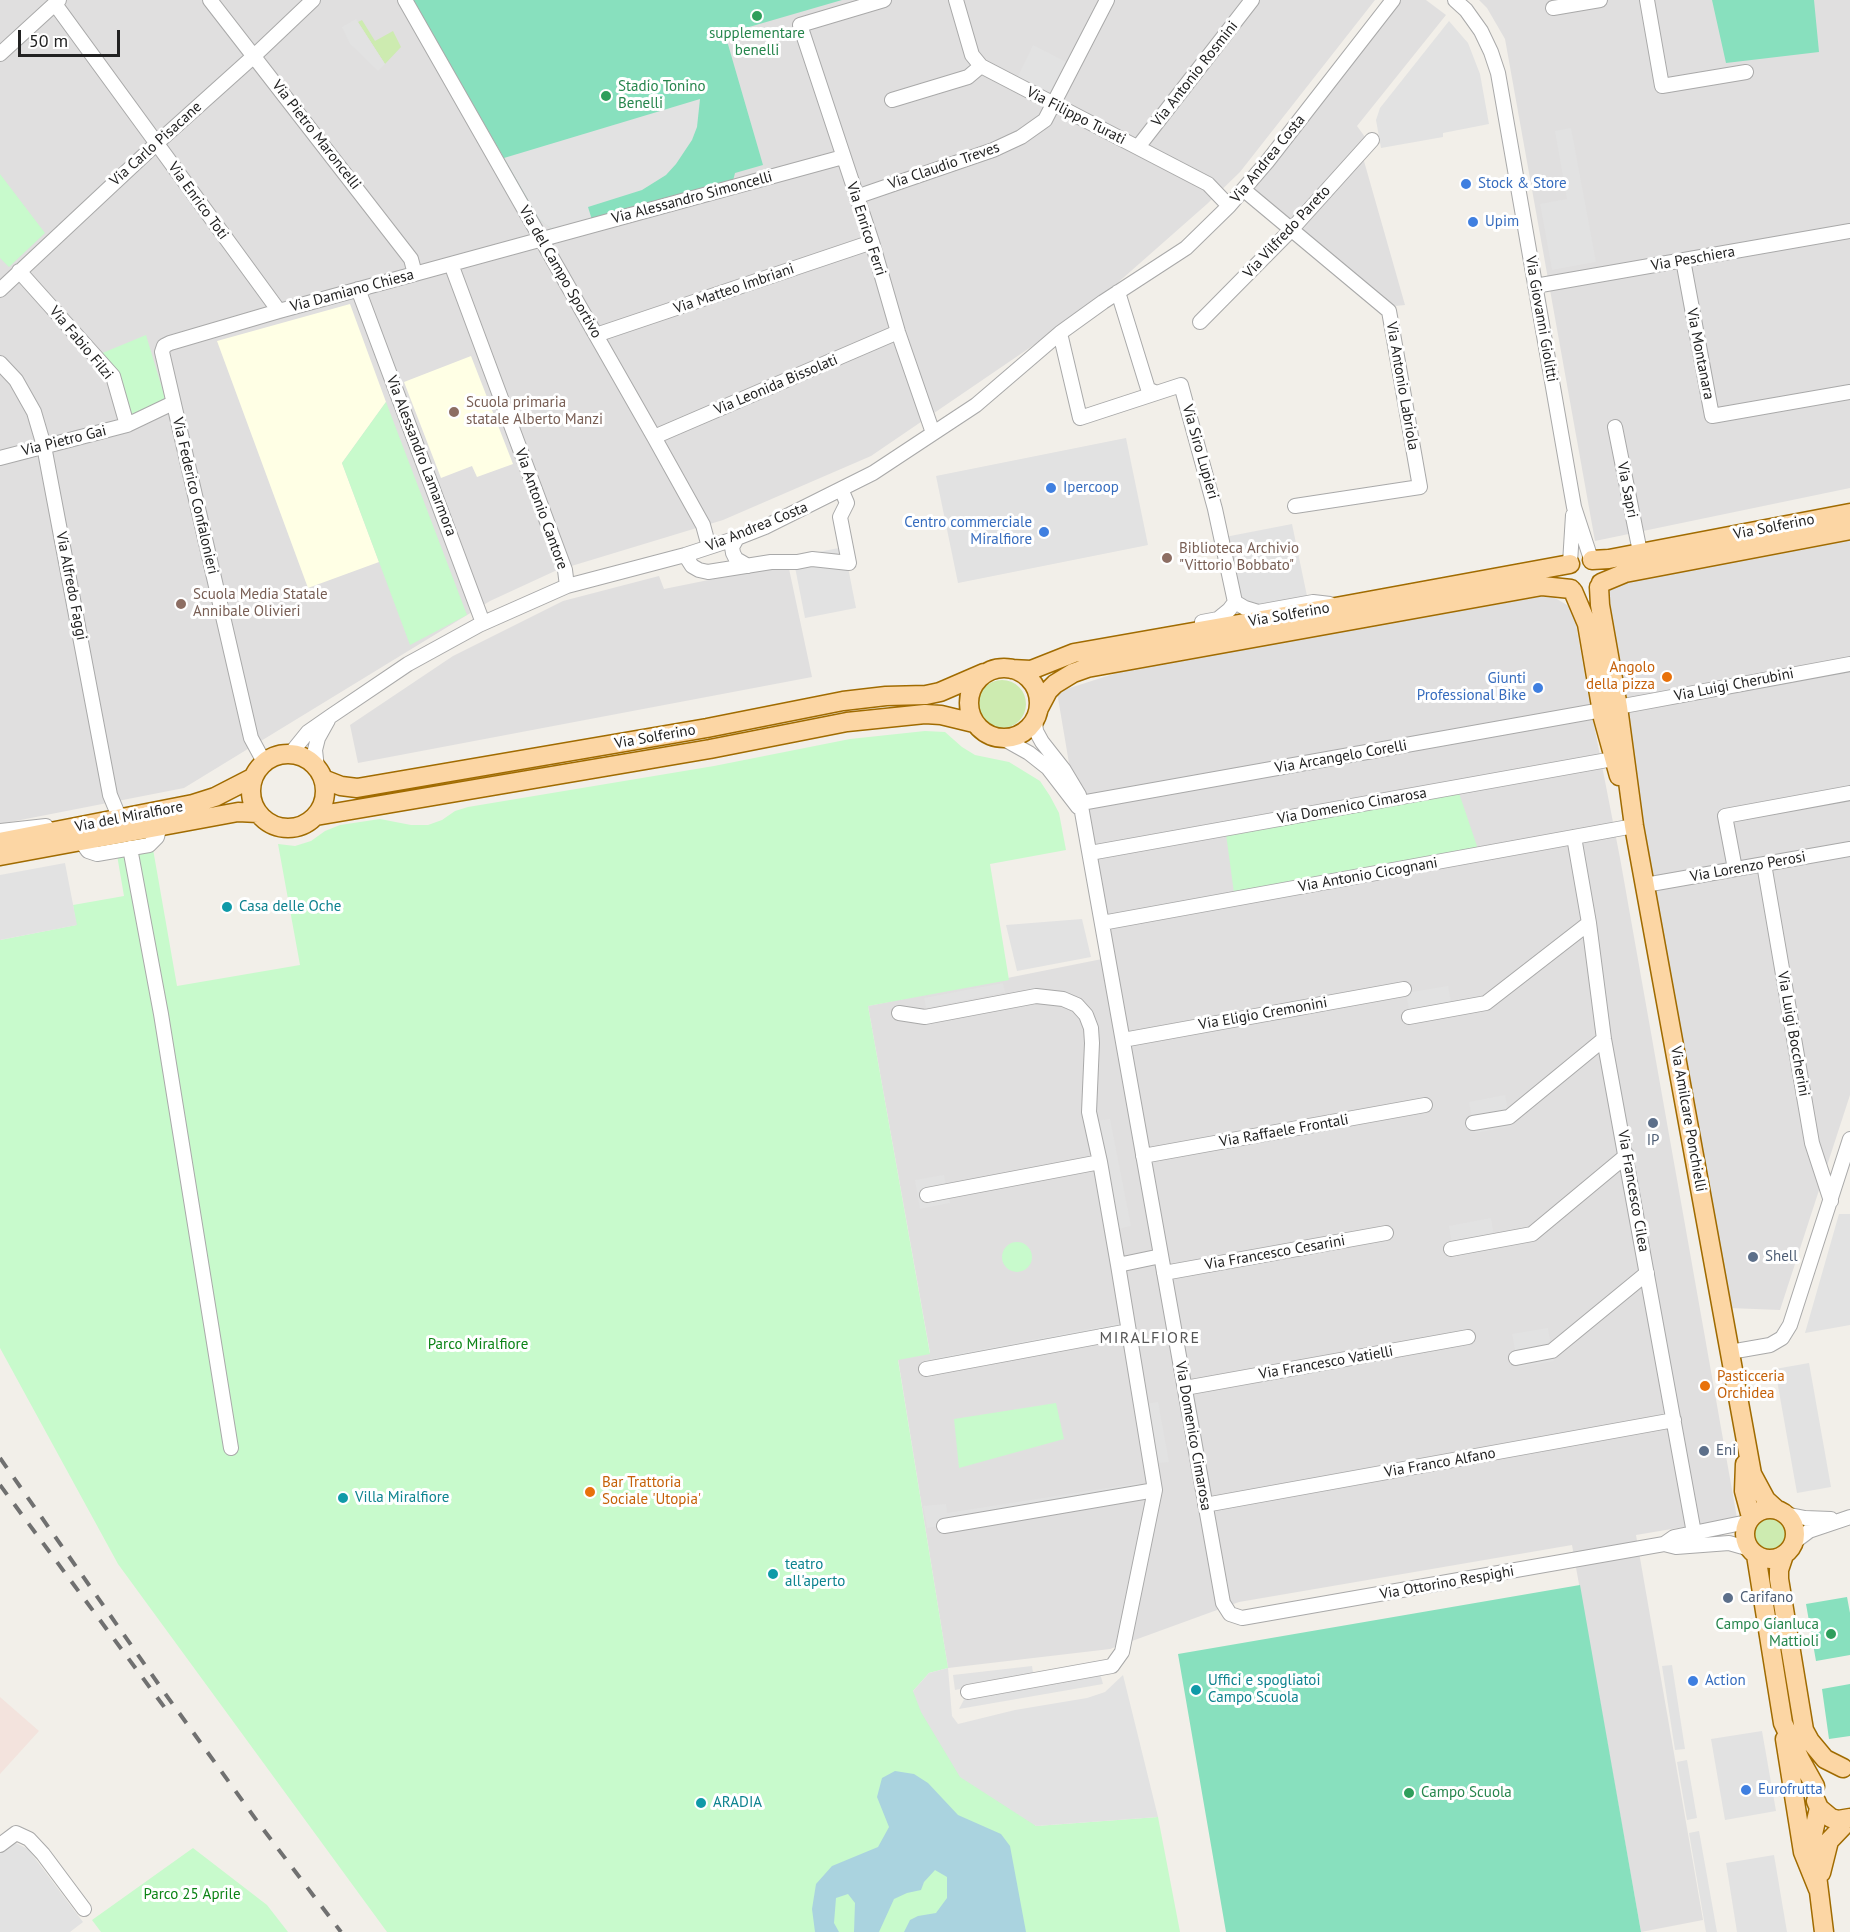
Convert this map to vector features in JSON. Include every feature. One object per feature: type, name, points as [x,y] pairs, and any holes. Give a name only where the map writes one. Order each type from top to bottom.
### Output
[{"type":"main road","name":"Via Solferino","points":[[320,773],[341,786],[357,788],[708,728],[843,701],[886,696],[926,695],[940,692],[984,673],[1002,668],[1031,670],[1074,653],[1341,606],[1570,563],[1580,558],[1609,559],[1850,513]]},
{"type":"main road","name":"Via Solferino","points":[[316,816],[711,749],[847,722],[925,714],[941,715],[974,723],[987,734],[1004,739],[1022,734],[1037,714],[1048,691],[1055,684],[1073,673],[1088,668],[1542,586],[1587,594],[1625,573],[1850,530]]},
{"type":"main road","points":[[1592,559],[1602,572],[1600,585]]},
{"type":"main road","points":[[1570,563],[1565,574],[1567,585],[1572,590]]},
{"type":"main road","name":"Via Amilcare Ponchielli","points":[[1600,585],[1613,759],[1634,826]]},
{"type":"main road","name":"Via Amilcare Ponchielli","points":[[1572,590],[1587,624],[1610,709],[1634,826],[1752,1474],[1766,1500],[1781,1512],[1794,1528],[1779,1570],[1779,1579],[1804,1730],[1815,1749],[1825,1759],[1847,1769]]},
{"type":"main road","points":[[1011,669],[1030,679],[1039,698],[1037,714]]},
{"type":"main road","points":[[974,723],[969,712],[970,690],[984,673]]},
{"type":"main road","points":[[291,753],[301,756],[320,773],[325,798],[316,816],[307,823],[286,828],[275,826],[258,813],[252,802],[250,790],[252,778],[264,762],[272,757],[291,753]]},
{"type":"main road","name":"Via del Miralfiore","points":[[0,855],[79,834],[120,819],[215,798],[252,778]]},
{"type":"main road","name":"Via del Miralfiore","points":[[0,842],[160,826],[238,812],[258,813]]},
{"type":"main road","name":"Via Amilcare Ponchielli","points":[[1740,1411],[1742,1452],[1746,1468],[1744,1491],[1749,1520],[1745,1536],[1753,1552],[1783,1723],[1815,1786]]},
{"type":"main road","points":[[1749,1520],[1763,1510],[1781,1512]]},
{"type":"main road","points":[[1753,1552],[1770,1559],[1788,1549]]},
{"type":"main road","points":[[1783,1723],[1803,1852],[1818,1889]]},
{"type":"main road","name":"Via Amilcare Ponchielli","points":[[1847,1769],[1834,1769],[1826,1772],[1815,1786],[1814,1794],[1819,1808],[1831,1818],[1850,1819]]},
{"type":"main road","name":"Via Amilcare Ponchielli","points":[[1819,1808],[1813,1834],[1824,1932]]},
{"type":"main road","name":"Via Amilcare Ponchielli","points":[[1818,1889],[1829,1841],[1850,1819]]},
{"type":"street","name":"Via Pietro Maroncelli","points":[[210,0],[411,259],[415,274]]},
{"type":"street","name":"Via Carlo Pisacane","points":[[0,290],[313,0]]},
{"type":"street","name":"Via del Campo Sportivo","points":[[405,0],[654,437],[702,525],[709,547]]},
{"type":"street","name":"Via Enrico Ferri","points":[[884,0],[800,25],[872,243],[898,332],[933,433]]},
{"type":"street","points":[[892,99],[968,77],[981,66],[972,55],[956,0]]},
{"type":"street","name":"Via Claudio Treves","points":[[856,197],[993,150],[1021,137],[1045,120],[1107,0]]},
{"type":"street","name":"Via Antonio Rosmini","points":[[1138,147],[1252,0]]},
{"type":"street","name":"Via Andrea Costa","points":[[291,753],[308,732],[331,716],[401,669],[483,623],[567,586],[685,555],[737,538],[873,473],[976,405],[1060,333],[1186,248],[1244,190],[1394,0]]},
{"type":"street","name":"Via Giovanni Giolitti","points":[[1455,0],[1466,10],[1481,31],[1498,73],[1574,507],[1592,559]]},
{"type":"street","points":[[1553,8],[1600,0]]},
{"type":"street","points":[[1647,0],[1662,87],[1746,72]]},
{"type":"street","points":[[0,54],[57,2]]},
{"type":"street","name":"Via Enrico Toti","points":[[57,2],[156,144],[279,311]]},
{"type":"street","name":"Via Filippo Turati","points":[[981,66],[1208,184],[1229,206]]},
{"type":"street","name":"Via Vilfredo Pareto","points":[[1200,322],[1291,230],[1372,141]]},
{"type":"street","name":"Via Alessandro Simoncelli","points":[[542,239],[843,157]]},
{"type":"street","name":"Via Antonio Labriola","points":[[1244,190],[1389,311],[1420,486],[1295,506]]},
{"type":"street","name":"Via Peschiera","points":[[1535,286],[1850,231]]},
{"type":"street","name":"Via Damiano Chiesa","points":[[164,346],[279,311],[542,239]]},
{"type":"street","name":"Via Matteo Imbriani","points":[[596,335],[872,243]]},
{"type":"street","name":"Via Montanara","points":[[1683,260],[1712,416],[1850,392]]},
{"type":"street","name":"Via Antonio Cantore","points":[[451,264],[565,570],[567,586]]},
{"type":"street","name":"Via Fabio Filzi","points":[[19,271],[113,376],[128,425]]},
{"type":"street","name":"Via Alessandro Lamarmora","points":[[358,289],[483,623]]},
{"type":"street","points":[[1118,292],[1148,389],[1156,393]]},
{"type":"street","name":"Via Leonida Bissolati","points":[[654,437],[898,332]]},
{"type":"street","name":"Via Siro Lupieri","points":[[1060,333],[1080,418],[1181,385],[1215,509],[1235,602]]},
{"type":"street","name":"Via Federico Confalonieri","points":[[164,346],[162,352],[173,403],[251,738],[264,762]]},
{"type":"street","name":"Via Alfredo Faggi","points":[[0,363],[16,380],[34,412],[44,446],[110,795],[120,819]]},
{"type":"street","name":"Via Pietro Gai","points":[[0,458],[128,425],[173,403]]},
{"type":"street","name":"Via Sapri","points":[[1615,427],[1640,552]]},
{"type":"street","points":[[685,555],[692,566],[708,572],[771,562],[797,562],[812,559],[849,563],[840,517],[847,502],[841,489]]},
{"type":"street","name":"Via Giovanni Giolitti","points":[[1570,563],[1574,507]]},
{"type":"street","points":[[737,538],[732,547],[733,553],[736,559],[748,566]]},
{"type":"street","points":[[1128,643],[1157,630],[1218,619],[1235,602],[1258,612],[1313,602],[1341,606]]},
{"type":"street","name":"Via Luigi Cherubini","points":[[1610,709],[1850,664]]},
{"type":"street","name":"Via Arcangelo Corelli","points":[[1081,807],[1610,709]]},
{"type":"street","name":"Via Domenico Cimarosa","points":[[1037,714],[1036,731],[1074,785],[1081,807],[1223,1603],[1230,1614]]},
{"type":"street","name":"Via Andrea Costa","points":[[320,773],[315,750],[318,738],[331,716]]},
{"type":"street","name":"Via Domenico Cimarosa","points":[[1004,739],[1029,753],[1048,768],[1081,807]]},
{"type":"street","name":"Via Domenico Cimarosa","points":[[1090,853],[1613,759]]},
{"type":"street","points":[[1735,869],[1725,816],[1850,793]]},
{"type":"street","points":[[0,831],[36,826],[79,834]]},
{"type":"street","name":"Via del Miralfiore","points":[[0,864],[45,856],[79,834],[88,850],[97,854],[149,845],[157,837],[160,826]]},
{"type":"street","name":"Via Antonio Cicognani","points":[[1102,924],[1634,826]]},
{"type":"street","name":"Via Francesco Cilea","points":[[1574,837],[1589,922],[1604,1039],[1627,1155],[1694,1538]]},
{"type":"street","points":[[129,848],[161,1014],[231,1448]]},
{"type":"street","name":"Via Lorenzo Perosi","points":[[1645,885],[1850,849]]},
{"type":"street","name":"Via Luigi Boccherini","points":[[1764,864],[1812,1143],[1831,1201]]},
{"type":"street","points":[[1409,1017],[1486,1003],[1589,922]]},
{"type":"street","name":"Via Eligio Cremonini","points":[[1123,1040],[1404,989]]},
{"type":"street","points":[[899,1013],[925,1017],[1036,996],[1063,999],[1077,1005],[1086,1015],[1091,1028],[1092,1043],[1089,1112],[1118,1265],[1155,1490],[1122,1653],[1112,1666],[968,1692]]},
{"type":"street","points":[[1473,1123],[1509,1117],[1604,1039]]},
{"type":"street","name":"Via Raffaele Frontali","points":[[1143,1156],[1425,1106]]},
{"type":"street","points":[[1730,1352],[1770,1345],[1782,1338],[1790,1325],[1850,1139]]},
{"type":"street","points":[[1451,1249],[1532,1234],[1627,1155]]},
{"type":"street","points":[[927,1195],[1100,1162]]},
{"type":"street","name":"Via Francesco Cesarini","points":[[1164,1273],[1386,1233]]},
{"type":"street","points":[[1118,1265],[1161,1256]]},
{"type":"street","points":[[1516,1358],[1552,1351],[1647,1273]]},
{"type":"street","points":[[926,1369],[1129,1331]]},
{"type":"street","name":"Via Francesco Vatielli","points":[[1185,1388],[1468,1338]]},
{"type":"street","name":"Via Franco Alfano","points":[[1205,1505],[1674,1420]]},
{"type":"street","points":[[944,1526],[1155,1490]]},
{"type":"street","points":[[1781,1512],[1805,1518],[1846,1518]]},
{"type":"street","points":[[1788,1549],[1809,1531],[1846,1518]]},
{"type":"street","name":"Via Ottorino Respighi","points":[[1230,1614],[1242,1618],[1664,1544],[1676,1547],[1694,1538],[1749,1520]]},
{"type":"street","name":"Via Ottorino Respighi","points":[[1694,1538],[1729,1543],[1753,1552]]},
{"type":"street","points":[[0,1845],[16,1833],[28,1839],[43,1854],[84,1909]]},
{"type":"shaded area","points":[[0,0],[1375,0],[1240,172],[1207,204],[1114,286],[1047,336],[871,456],[723,520],[555,571],[490,601],[184,788],[0,824]]},
{"type":"shaded area","points":[[1399,0],[1426,0],[1446,15],[1357,126],[1365,137],[1360,147],[1405,305],[1395,306],[1249,190]]},
{"type":"shaded area","points":[[1479,0],[1850,0],[1850,488],[1595,541],[1505,39],[1487,8]]},
{"type":"shaded area","points":[[356,19],[385,64],[378,71],[350,44],[342,27]]},
{"type":"shaded area","points":[[1449,21],[1468,43],[1480,74],[1489,124],[1443,133],[1443,137],[1381,148],[1376,120],[1380,108]]},
{"type":"shaded area","points":[[1033,45],[1066,62],[1049,94],[1017,78]]},
{"type":"shaded area","points":[[700,99],[697,127],[692,140],[676,164],[666,175],[642,190],[588,207],[592,220],[554,230],[545,224],[539,219],[504,158]]},
{"type":"shaded area","points":[[1571,128],[1596,262],[1552,270],[1540,204],[1567,199],[1555,131]]},
{"type":"shaded area","points":[[350,304],[386,402],[342,463],[379,562],[308,588],[217,341]]},
{"type":"shaded area","name":"Scuola primaria statale Alberto Manzi","points":[[471,356],[513,464],[477,477],[472,466],[441,478],[404,382]]},
{"type":"shaded area","points":[[1126,438],[1148,545],[958,583],[936,476]]},
{"type":"shaded area","points":[[1292,524],[1307,596],[1254,606],[1237,597],[1225,537]]},
{"type":"shaded area","points":[[1850,532],[1850,1095],[1780,1310],[1729,1308],[1601,579]]},
{"type":"shaded area","points":[[844,547],[856,608],[805,618],[793,557]]},
{"type":"shaded area","points":[[788,564],[812,677],[358,763],[350,725],[453,656],[563,601],[659,576],[664,589]]},
{"type":"shaded area","points":[[1550,595],[1574,612],[1737,1518],[1636,1535],[1703,1920],[1641,1932],[1572,1545],[1239,1602],[1110,1649],[948,1668],[898,1359],[930,1353],[868,1006],[1102,959],[1057,692],[1126,670]]},
{"type":"shaded area","points":[[65,863],[77,925],[0,940],[0,875]]},
{"type":"shaded area","points":[[1082,919],[1091,957],[1017,971],[1006,925]]},
{"type":"shaded area","points":[[1003,983],[1005,992],[926,1008],[924,998]]},
{"type":"shaded area","points":[[1448,986],[1454,1017],[1412,1024],[1406,993]]},
{"type":"shaded area","points":[[1505,1095],[1511,1126],[1475,1133],[1469,1102]]},
{"type":"shaded area","points":[[1110,1119],[1131,1226],[1118,1229],[1096,1121]]},
{"type":"shaded area","points":[[944,1175],[950,1203],[920,1209],[915,1180]]},
{"type":"shaded area","points":[[1839,1214],[1850,1214],[1850,1325],[1805,1333]]},
{"type":"shaded area","points":[[1491,1218],[1496,1249],[1454,1257],[1449,1226]]},
{"type":"shaded area","points":[[1126,1322],[1127,1329],[927,1368],[925,1360]]},
{"type":"shaded area","points":[[1548,1328],[1554,1361],[1518,1367],[1512,1334]]},
{"type":"shaded area","points":[[1809,1363],[1831,1487],[1797,1493],[1775,1369]]},
{"type":"shaded area","points":[[1158,1402],[1169,1462],[1157,1463],[1146,1404]]},
{"type":"shaded area","points":[[1139,1483],[1141,1490],[927,1528],[923,1506],[946,1504],[947,1513]]},
{"type":"shaded area","points":[[1672,1665],[1685,1749],[1675,1750],[1662,1666]]},
{"type":"shaded area","points":[[1032,1666],[1033,1673],[955,1690],[953,1675]]},
{"type":"shaded area","points":[[948,1668],[952,1716],[958,1724],[1015,1710],[1087,1698],[1105,1692],[1123,1675],[1158,1817],[1036,1826],[960,1777],[921,1712],[913,1691],[929,1673]]},
{"type":"shaded area","points":[[1100,1673],[1103,1684],[959,1709],[968,1692],[954,1694]]},
{"type":"shaded area","points":[[0,1697],[39,1731],[0,1774]]},
{"type":"shaded area","name":"Eurofrutta","points":[[1762,1731],[1776,1811],[1725,1820],[1711,1739]]},
{"type":"shaded area","points":[[1687,1760],[1697,1818],[1687,1820],[1677,1762]]},
{"type":"shaded area","points":[[1699,1831],[1717,1932],[1706,1932],[1689,1833]]},
{"type":"shaded area","points":[[14,1842],[28,1849],[83,1922],[70,1932],[0,1932],[0,1853]]},
{"type":"shaded area","points":[[1774,1855],[1787,1932],[1737,1932],[1726,1863]]},
{"type":"green space","name":"Stadio Tonino Benelli","points":[[413,0],[842,0],[725,34],[763,165],[735,173],[733,181],[554,230],[539,219]]},
{"type":"green space","points":[[1712,0],[1814,0],[1819,52],[1726,63]]},
{"type":"green space","points":[[362,20],[375,41],[393,31],[401,47],[385,64],[358,22]]},
{"type":"green space","points":[[0,174],[45,233],[9,267],[0,258]]},
{"type":"green space","points":[[146,335],[165,398],[162,402],[129,417],[123,384],[100,354]]},
{"type":"green space","points":[[386,402],[467,615],[410,645],[342,463]]},
{"type":"green space","points":[[997,680],[1007,680],[1019,687],[1026,699],[1026,709],[1019,721],[1007,728],[997,728],[982,717],[978,709],[978,699],[989,684]]},
{"type":"green space","name":"Parco Miralfiore","points":[[925,731],[945,732],[975,755],[1009,762],[1040,781],[1059,813],[1066,850],[990,864],[1009,980],[868,1006],[930,1354],[898,1360],[948,1668],[929,1673],[913,1691],[1036,1826],[1158,1817],[1180,1932],[387,1932],[118,1564],[0,1348],[0,940],[76,925],[73,905],[124,896],[117,855],[153,849],[177,986],[300,965],[278,844],[295,846],[311,841],[325,831],[340,825],[380,819],[411,825],[428,825],[468,807],[714,766],[850,739]]},
{"type":"green space","points":[[1459,793],[1478,849],[1234,893],[1226,834]]},
{"type":"green space","points":[[1017,1242],[1027,1247],[1032,1257],[1027,1267],[1017,1272],[1007,1267],[1002,1257],[1007,1247]]},
{"type":"green space","points":[[1056,1403],[1064,1439],[959,1468],[954,1419]]},
{"type":"green space","points":[[1770,1518],[1781,1523],[1786,1534],[1781,1545],[1770,1550],[1759,1545],[1754,1534],[1759,1523]]},
{"type":"green space","name":"Campo Scuola","points":[[1580,1585],[1641,1932],[1226,1932],[1178,1654]]},
{"type":"green space","name":"Campo Gianluca Mattioli","points":[[1847,1597],[1850,1613],[1850,1655],[1816,1661],[1806,1604]]},
{"type":"green space","points":[[1850,1684],[1850,1736],[1829,1739],[1822,1689]]},
{"type":"green space","name":"Parco 25 Aprile","points":[[193,1848],[267,1905],[288,1932],[101,1932],[92,1920]]},
{"type":"water","points":[[895,1771],[914,1774],[928,1783],[958,1815],[1001,1834],[1010,1846],[1026,1932],[904,1932],[910,1920],[936,1913],[947,1898],[947,1877],[935,1870],[924,1882],[921,1890],[894,1899],[879,1932],[854,1932],[855,1903],[848,1894],[836,1898],[834,1923],[839,1932],[815,1932],[812,1909],[816,1884],[832,1866],[878,1847],[889,1827],[877,1797],[882,1778]]},
{"type":"railway","points":[[0,1458],[164,1692],[341,1932]]},
{"type":"railway","points":[[0,1485],[165,1708]]},
{"type":"place","name":"supplementare benelli","points":[[757,16]]},
{"type":"place","name":"Stadio Tonino Benelli","points":[[606,96]]},
{"type":"place","name":"Stock & Store","points":[[1466,184]]},
{"type":"place","name":"Upim","points":[[1473,222]]},
{"type":"place","name":"Scuola primaria statale Alberto Manzi","points":[[454,412]]},
{"type":"place","name":"Ipercoop","points":[[1051,488]]},
{"type":"place","name":"Centro commerciale Miralfiore","points":[[1044,532]]},
{"type":"place","name":"Biblioteca Archivio \"Vittorio Bobbato\"","points":[[1167,558]]},
{"type":"place","name":"Scuola Media Statale Annibale Olivieri","points":[[181,604]]},
{"type":"place","name":"Angolo della pizza","points":[[1667,677]]},
{"type":"place","name":"Giunti Professional Bike","points":[[1538,688]]},
{"type":"place","name":"Casa delle Oche","points":[[227,907]]},
{"type":"place","name":"IP","points":[[1653,1123]]},
{"type":"place","name":"Shell","points":[[1753,1257]]},
{"type":"place","name":"Pasticceria Orchidea","points":[[1705,1386]]},
{"type":"place","name":"Eni","points":[[1704,1451]]},
{"type":"place","name":"Bar Trattoria Sociale 'Utopia'","points":[[590,1492]]},
{"type":"place","name":"Villa Miralfiore","points":[[343,1498]]},
{"type":"place","name":"teatro all'aperto","points":[[773,1574]]},
{"type":"place","name":"Carifano","points":[[1728,1598]]},
{"type":"place","name":"Campo Gianluca Mattioli","points":[[1831,1634]]},
{"type":"place","name":"Action","points":[[1693,1681]]},
{"type":"place","name":"Uffici e spogliatoi Campo Scuola","points":[[1196,1690]]},
{"type":"place","name":"Eurofrutta","points":[[1746,1790]]},
{"type":"place","name":"Campo Scuola","points":[[1409,1793]]},
{"type":"place","name":"ARADIA","points":[[701,1803]]},
{"type":"district","name":"MIRALFIORE","points":[[1150,1338]]}]
